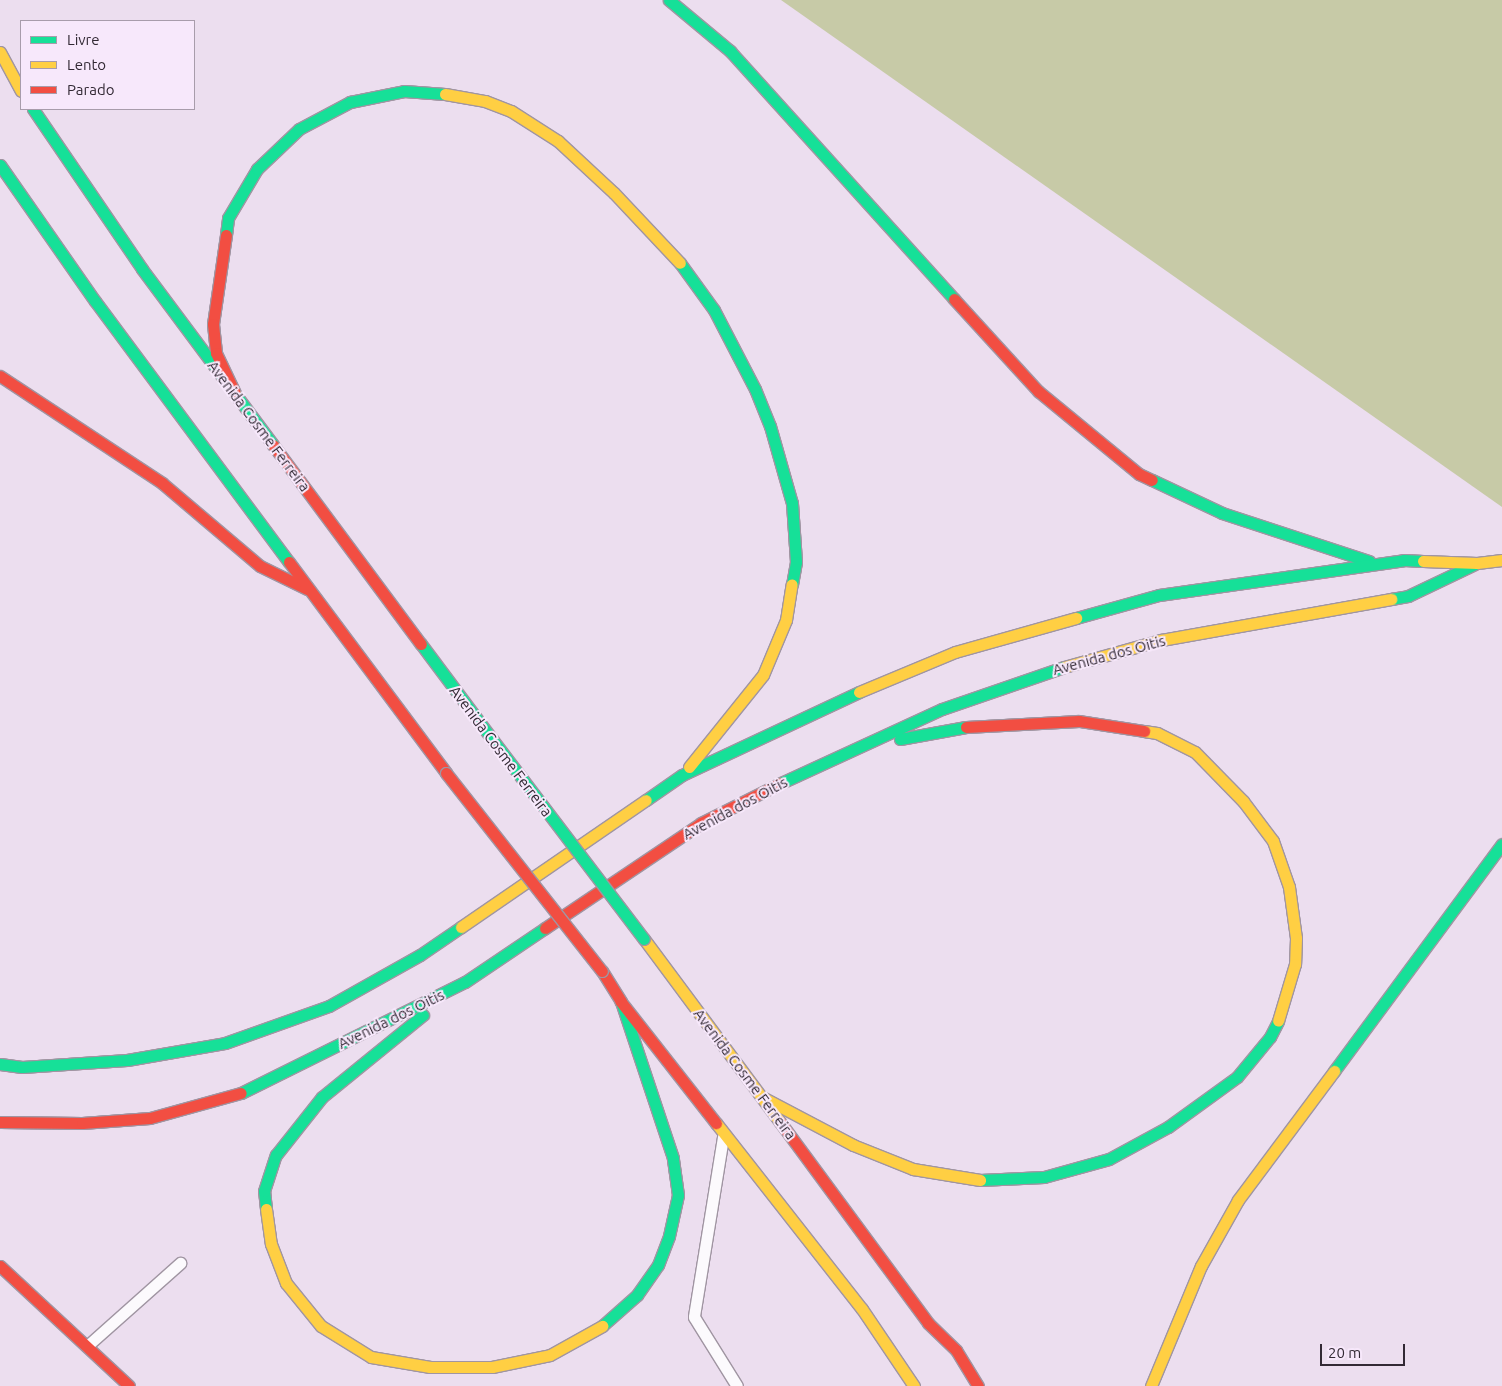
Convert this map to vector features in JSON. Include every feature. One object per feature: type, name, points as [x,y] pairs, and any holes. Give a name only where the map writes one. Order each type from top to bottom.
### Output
[{"type":"main road","points":[[669,0],[730,51],[1038,391],[1139,474],[1222,513],[1375,563]]},
{"type":"main road","points":[[0,52],[6,68],[20,89]]},
{"type":"main road","points":[[235,393],[216,353],[213,324],[228,218],[257,169],[299,129],[350,102],[404,91],[431,90],[458,94],[502,107],[558,141],[614,193],[685,269],[714,310],[755,389],[773,433],[792,503],[796,562],[786,620],[776,648],[763,675],[682,775]]},
{"type":"main road","name":"Avenida Cosme Ferreira","points":[[34,110],[142,269],[492,739],[764,1098],[928,1323],[956,1350],[978,1386]]},
{"type":"main road","points":[[0,165],[95,301],[446,773],[602,971],[621,1002],[862,1309],[914,1386]]},
{"type":"main road","points":[[0,376],[162,483],[260,566],[311,591]]},
{"type":"main road","name":"Avenida dos Oitis","points":[[0,1064],[22,1068],[127,1060],[226,1043],[329,1006],[420,955],[682,775],[820,708],[955,652],[1159,595],[1404,560],[1477,563],[1502,560]]},
{"type":"main road","name":"Avenida dos Oitis","points":[[0,1122],[82,1123],[150,1118],[240,1093],[465,982],[701,823],[856,746],[1027,677],[1161,640],[1408,596],[1477,563]]},
{"type":"main road","points":[[764,1098],[852,1145],[913,1169],[978,1180],[1044,1177],[1109,1159],[1140,1145],[1217,1093],[1237,1077],[1270,1037],[1290,989],[1296,955],[1294,912],[1273,841],[1243,801],[1182,743],[1157,733],[1079,721],[966,728],[856,746]]},
{"type":"main road","points":[[1150,1386],[1201,1266],[1238,1200],[1502,844]]},
{"type":"main road","points":[[465,982],[322,1096],[276,1156],[264,1192],[272,1244],[286,1283],[321,1326],[371,1357],[430,1367],[492,1367],[550,1355],[598,1331],[637,1295],[658,1265],[667,1244],[678,1195],[673,1158],[621,1002]]},
{"type":"main road","points":[[0,1053],[22,1068]]},
{"type":"main road","points":[[0,1266],[129,1386]]},
{"type":"lane","points":[[724,1131],[694,1317],[737,1386]]},
{"type":"lane","points":[[88,1346],[180,1263]]},
{"type":"green space","points":[[781,0],[1502,0],[1502,507]]},
{"type":"traffic: fast","points":[[669,0],[730,51],[954,299]]},
{"type":"traffic: fast","points":[[226,235],[228,218],[257,169],[299,129],[350,102],[404,91],[445,94]]},
{"type":"traffic: fast","points":[[34,110],[142,269],[273,445]]},
{"type":"traffic: fast","points":[[0,165],[95,301],[289,562]]},
{"type":"traffic: fast","points":[[680,263],[714,310],[755,389],[770,426],[792,503],[796,562],[792,584]]},
{"type":"traffic: fast","points":[[1152,480],[1222,513],[1369,561]]},
{"type":"traffic: fast","points":[[1076,618],[1159,595],[1404,560],[1423,561]]},
{"type":"traffic: fast","points":[[1391,599],[1408,596],[1475,564]]},
{"type":"traffic: fast","points":[[421,644],[492,739]]},
{"type":"traffic: fast","points":[[781,783],[942,709],[1064,667]]},
{"type":"traffic: fast","points":[[646,800],[682,775],[859,692]]},
{"type":"traffic: fast","points":[[900,739],[966,727]]},
{"type":"traffic: fast","points":[[492,739],[644,939]]},
{"type":"traffic: fast","points":[[1334,1071],[1502,844]]},
{"type":"traffic: fast","points":[[0,1064],[22,1067],[127,1060],[225,1043],[329,1006],[420,955],[461,927]]},
{"type":"traffic: fast","points":[[241,1093],[465,982],[545,928]]},
{"type":"traffic: fast","points":[[602,1326],[637,1295],[658,1265],[669,1236],[678,1195],[673,1158],[621,1002]]},
{"type":"traffic: fast","points":[[266,1209],[264,1191],[276,1155],[322,1097],[423,1015]]},
{"type":"traffic: fast","points":[[980,1180],[1044,1177],[1109,1159],[1168,1127],[1237,1077],[1270,1037],[1278,1021]]},
{"type":"traffic: slow","points":[[0,52],[20,89]]},
{"type":"traffic: slow","points":[[445,94],[485,101],[511,111],[558,141],[614,193],[680,263]]},
{"type":"traffic: slow","points":[[1423,561],[1477,563],[1502,560]]},
{"type":"traffic: slow","points":[[689,767],[763,675],[786,620],[792,584]]},
{"type":"traffic: slow","points":[[1064,667],[1161,640],[1391,599]]},
{"type":"traffic: slow","points":[[859,692],[955,652],[1076,618]]},
{"type":"traffic: slow","points":[[1144,731],[1157,733],[1195,752],[1243,801],[1273,841],[1289,887],[1296,938],[1295,964],[1278,1021]]},
{"type":"traffic: slow","points":[[461,927],[646,800]]},
{"type":"traffic: slow","points":[[644,939],[780,1122]]},
{"type":"traffic: slow","points":[[1151,1386],[1201,1266],[1238,1200],[1334,1071]]},
{"type":"traffic: slow","points":[[764,1098],[853,1145],[913,1169],[980,1180]]},
{"type":"traffic: slow","points":[[716,1123],[862,1309],[914,1386]]},
{"type":"traffic: slow","points":[[266,1209],[271,1244],[286,1283],[321,1326],[371,1357],[430,1367],[492,1367],[550,1355],[602,1326]]},
{"type":"traffic: jam","points":[[226,235],[213,324],[216,353],[235,393]]},
{"type":"traffic: jam","points":[[954,299],[1038,391],[1139,474],[1152,480]]},
{"type":"traffic: jam","points":[[0,376],[162,483],[260,566],[307,589]]},
{"type":"traffic: jam","points":[[273,445],[421,644]]},
{"type":"traffic: jam","points":[[289,562],[446,773]]},
{"type":"traffic: jam","points":[[966,727],[1079,721],[1144,731]]},
{"type":"traffic: jam","points":[[446,773],[602,971]]},
{"type":"traffic: jam","points":[[545,928],[701,823],[781,783]]},
{"type":"traffic: jam","points":[[602,971],[621,1002],[716,1123]]},
{"type":"traffic: jam","points":[[0,1122],[82,1123],[150,1118],[241,1093]]},
{"type":"traffic: jam","points":[[780,1122],[928,1323],[956,1350],[978,1386]]},
{"type":"traffic: jam","points":[[0,1266],[129,1386]]}]
